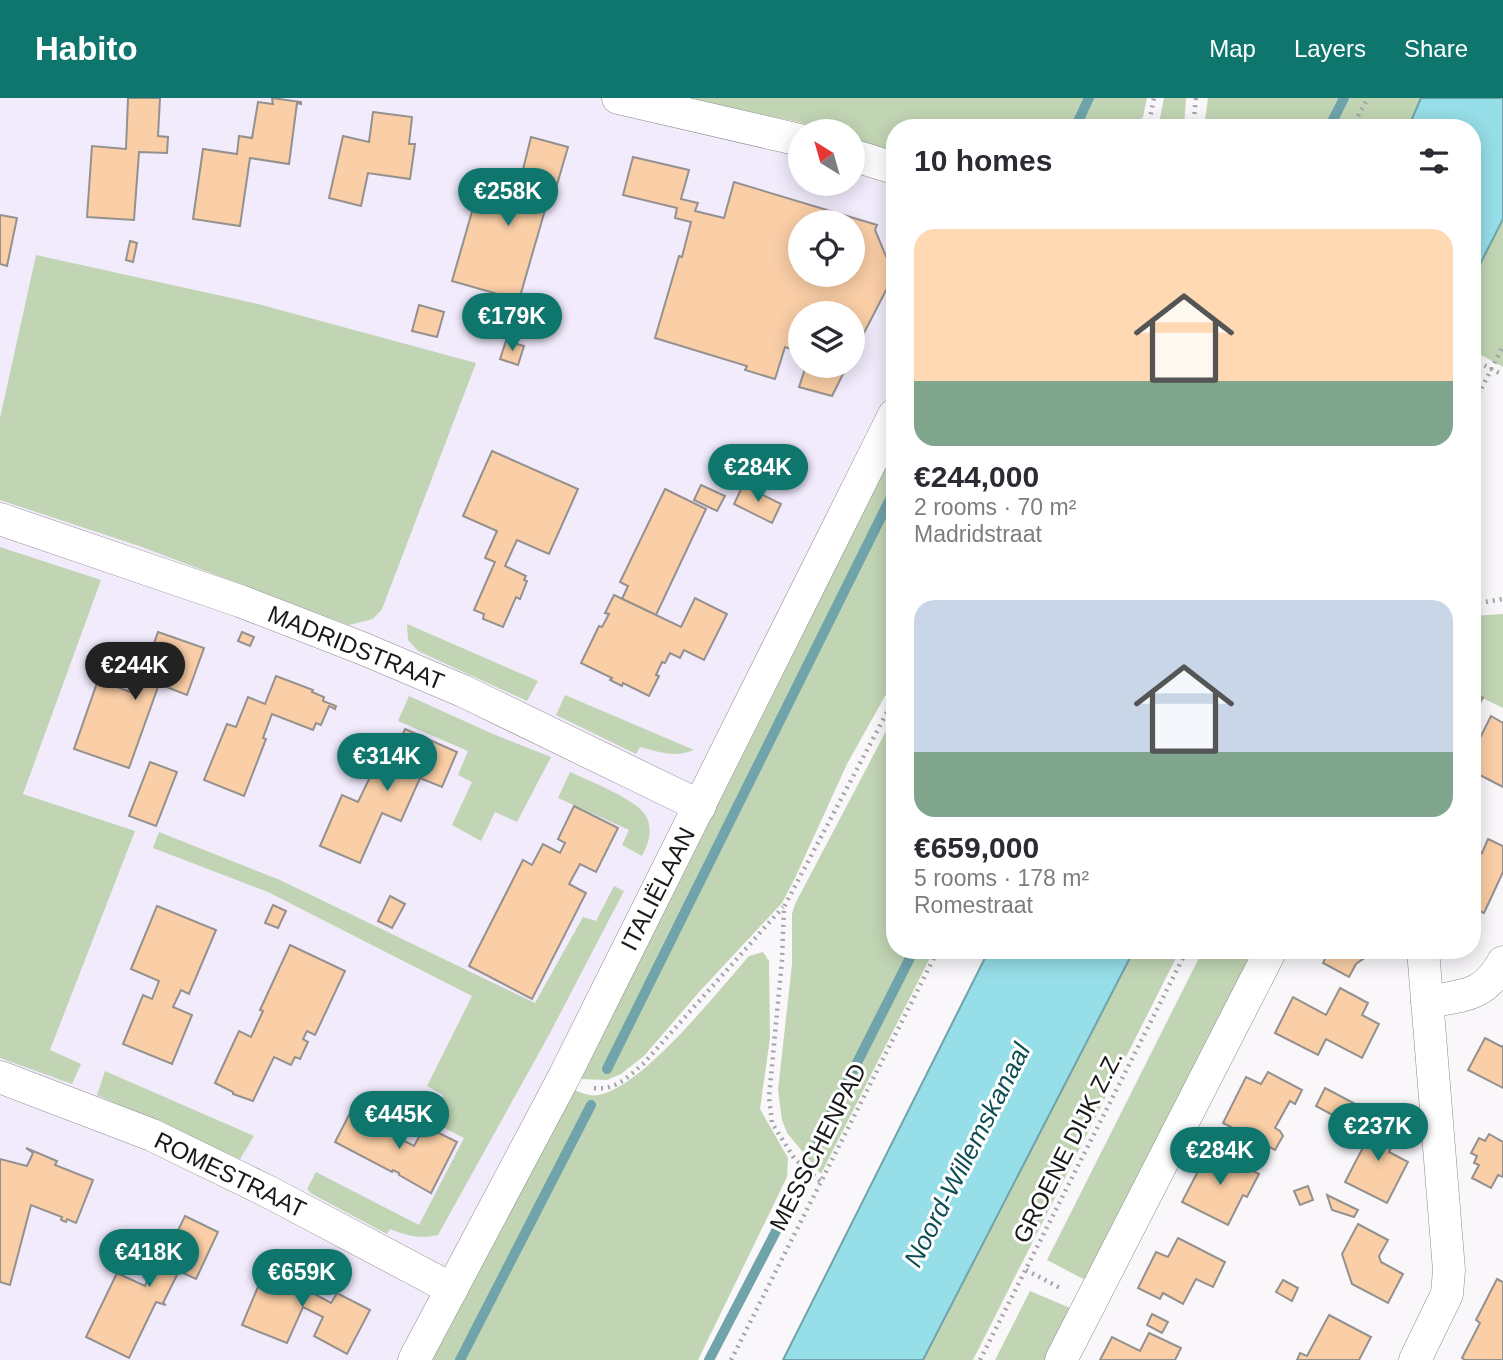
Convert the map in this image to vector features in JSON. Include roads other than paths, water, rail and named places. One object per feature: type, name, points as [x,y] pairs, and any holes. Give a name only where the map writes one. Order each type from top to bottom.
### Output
[{"type":"street","points":[[618,98],[788,137]]},
{"type":"street","points":[[865,159],[886,166]]},
{"type":"street","name":"ITALIËLAAN","points":[[414,1360],[564,1077],[886,431]]},
{"type":"street","name":"MADRIDSTRAAT","points":[[0,519],[240,601],[364,649],[463,691],[701,806]]},
{"type":"street","points":[[1061,1360],[1266,959]]},
{"type":"street","points":[[1415,1360],[1447,1294],[1449,1270],[1424,959]]},
{"type":"street","points":[[1427,1002],[1481,990],[1495,977],[1503,962]]},
{"type":"street","name":"ROMESTRAAT","points":[[0,1077],[152,1135],[269,1192],[452,1289]]},
{"type":"water","points":[[1421,98],[1503,98],[1503,219],[1481,262],[1481,119],[1412,119]]},
{"type":"water","name":"Noord-Willemskanaal","points":[[984,959],[1129,959],[923,1360],[783,1360]]},
{"type":"waterway","points":[[1079,119],[1089,98]]},
{"type":"waterway","points":[[1334,119],[1344,98]]},
{"type":"waterway","points":[[607,1069],[886,507]]},
{"type":"waterway","points":[[818,1140],[909,959]]},
{"type":"waterway","points":[[460,1360],[591,1105]]},
{"type":"waterway","points":[[709,1360],[800,1185]]}]
